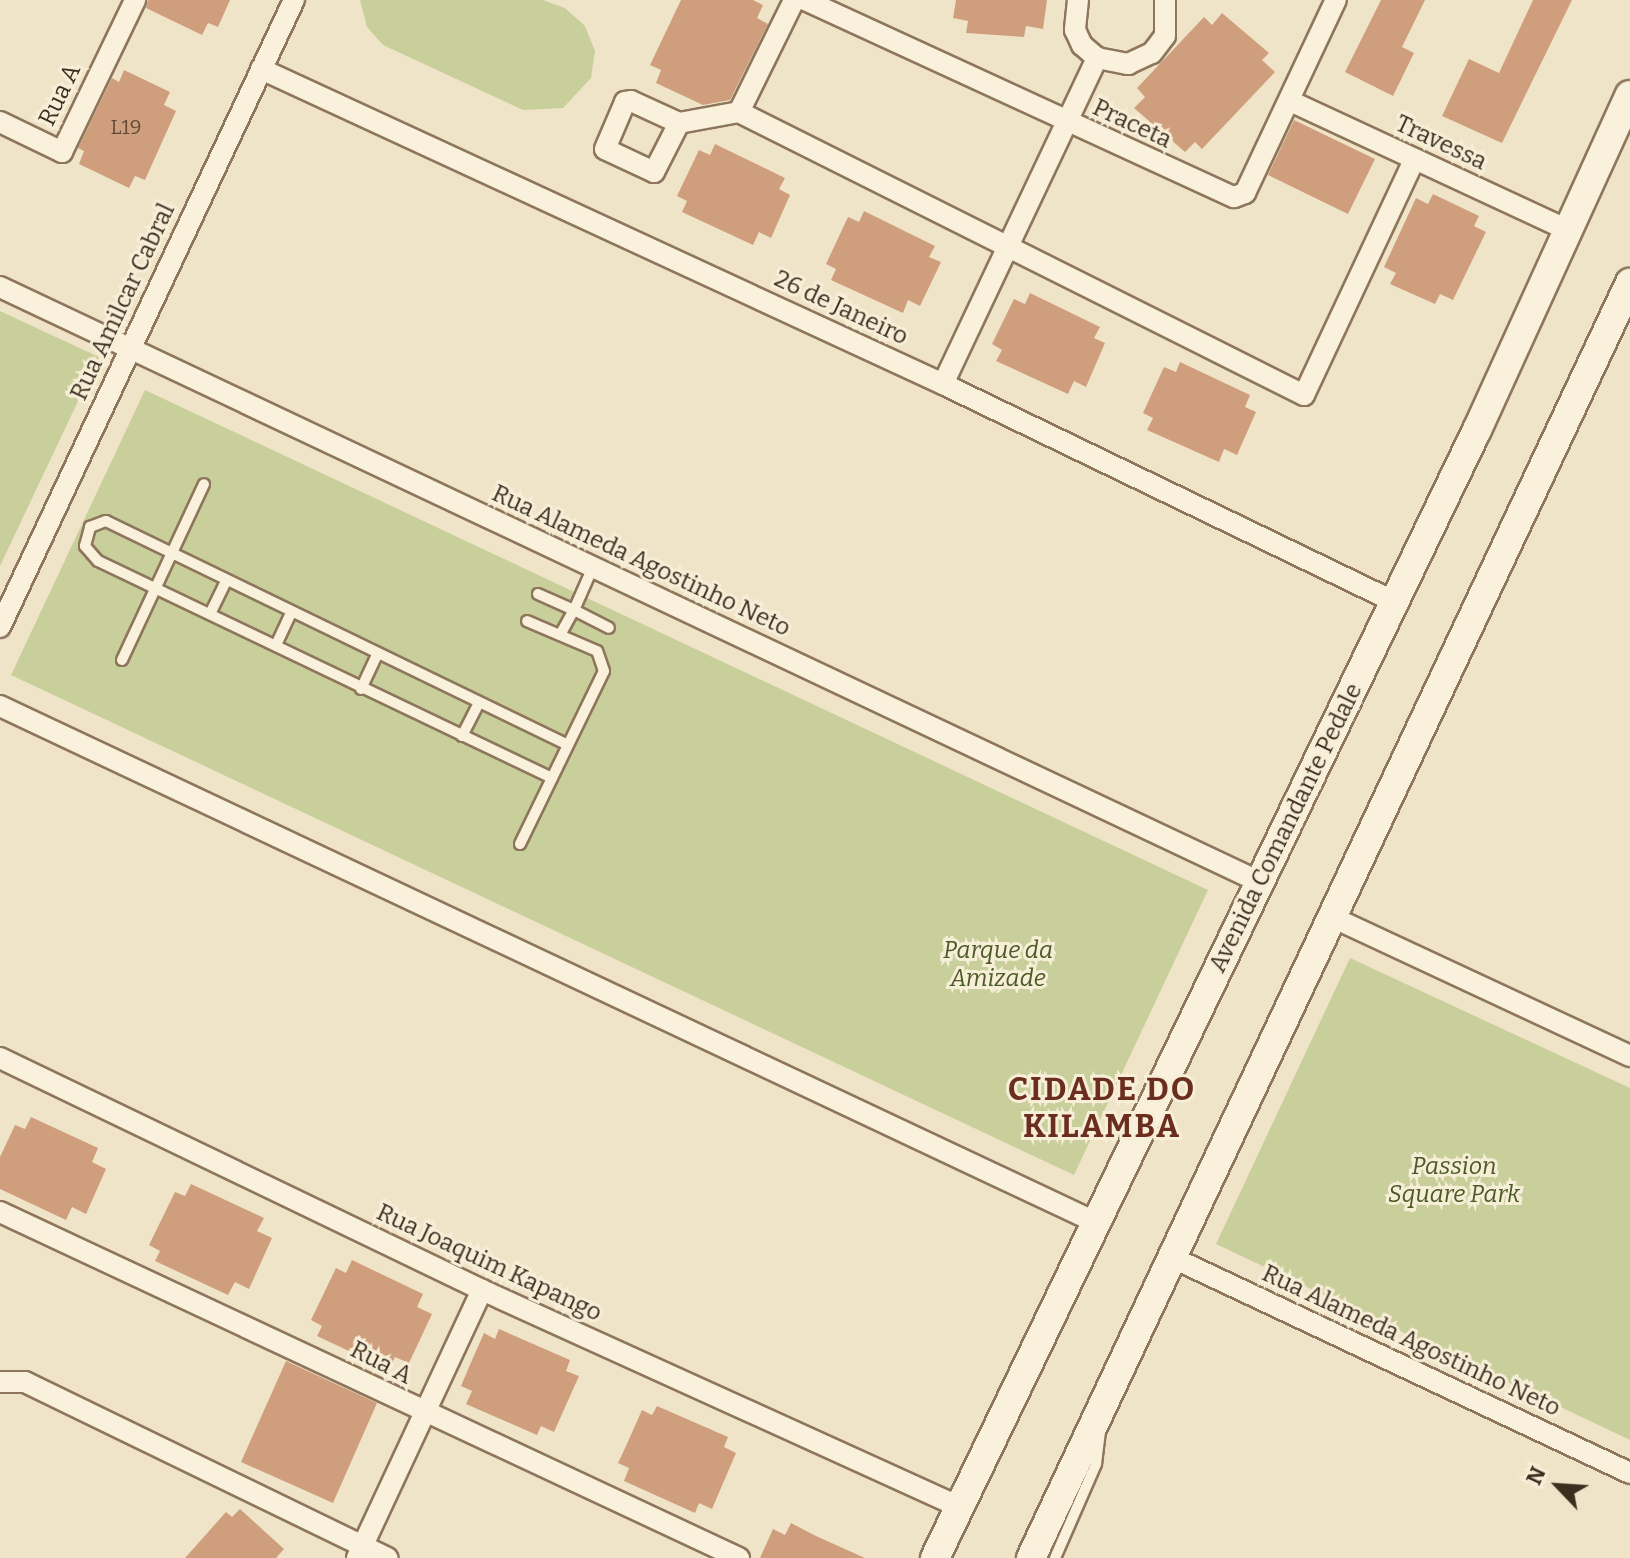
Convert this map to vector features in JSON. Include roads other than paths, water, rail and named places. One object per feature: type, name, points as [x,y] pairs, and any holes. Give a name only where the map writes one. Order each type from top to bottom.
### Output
[{"type":"street","name":"Rua A","points":[[0,122],[62,152],[135,0]]},
{"type":"street","name":"Rua Amilcar Cabral","points":[[0,627],[294,0]]},
{"type":"street","points":[[739,112],[794,0]]},
{"type":"street","name":"Praceta","points":[[805,0],[1234,197],[1245,193],[1336,0]]},
{"type":"street","points":[[1078,0],[1075,30],[1097,58],[1128,64],[1152,53],[1165,36],[1165,0]]},
{"type":"street","points":[[943,384],[1004,245],[1097,58]]},
{"type":"street","name":"26 de Janeiro","points":[[261,69],[943,384],[1395,602]]},
{"type":"street","name":"Avenida Comandante Pedale","points":[[935,1558],[1395,602],[1570,231],[1630,95]]},
{"type":"street","name":"Travessa","points":[[1290,101],[1570,231]]},
{"type":"street","points":[[679,123],[739,112],[1304,395],[1414,160]]},
{"type":"street","points":[[1031,1558],[1169,1256],[1334,918],[1630,283]]},
{"type":"street","name":"Rua Alameda Agostinho Neto","points":[[0,287],[1260,882]]},
{"type":"street","points":[[0,706],[1097,1223]]},
{"type":"street","points":[[1334,918],[1630,1056]]},
{"type":"street","name":"Rua Joaquim Kapango","points":[[0,1058],[482,1290],[960,1507]]},
{"type":"street","name":"Rua A","points":[[0,1212],[424,1414],[739,1558]]},
{"type":"street","name":"Rua Alameda Agostinho Neto","points":[[1169,1256],[1630,1473]]},
{"type":"street","points":[[359,1552],[482,1290]]},
{"type":"street","points":[[0,1382],[25,1382],[359,1552],[388,1558]]},
{"type":"lane","points":[[122,660],[153,586],[204,484]]},
{"type":"lane","points":[[552,778],[361,689],[87,554],[90,527],[106,521],[568,745]]},
{"type":"lane","points":[[560,635],[593,567]]},
{"type":"lane","points":[[210,614],[226,581]]},
{"type":"lane","points":[[538,594],[609,628]]},
{"type":"lane","points":[[276,645],[291,613]]},
{"type":"lane","points":[[520,844],[604,671],[603,659],[597,651],[527,621]]},
{"type":"lane","points":[[361,689],[377,655]]},
{"type":"lane","points":[[462,736],[478,704]]},
{"type":"lane","points":[[1055,1558],[1096,1464],[1098,1414]]},
{"type":"district","name":"CIDADE DO KILAMBA","points":[[1102,1108]]},
{"type":"park label","name":"Parque da Amizade","points":[[998,965]]},
{"type":"park label","name":"Passion Square Park","points":[[1454,1181]]}]
